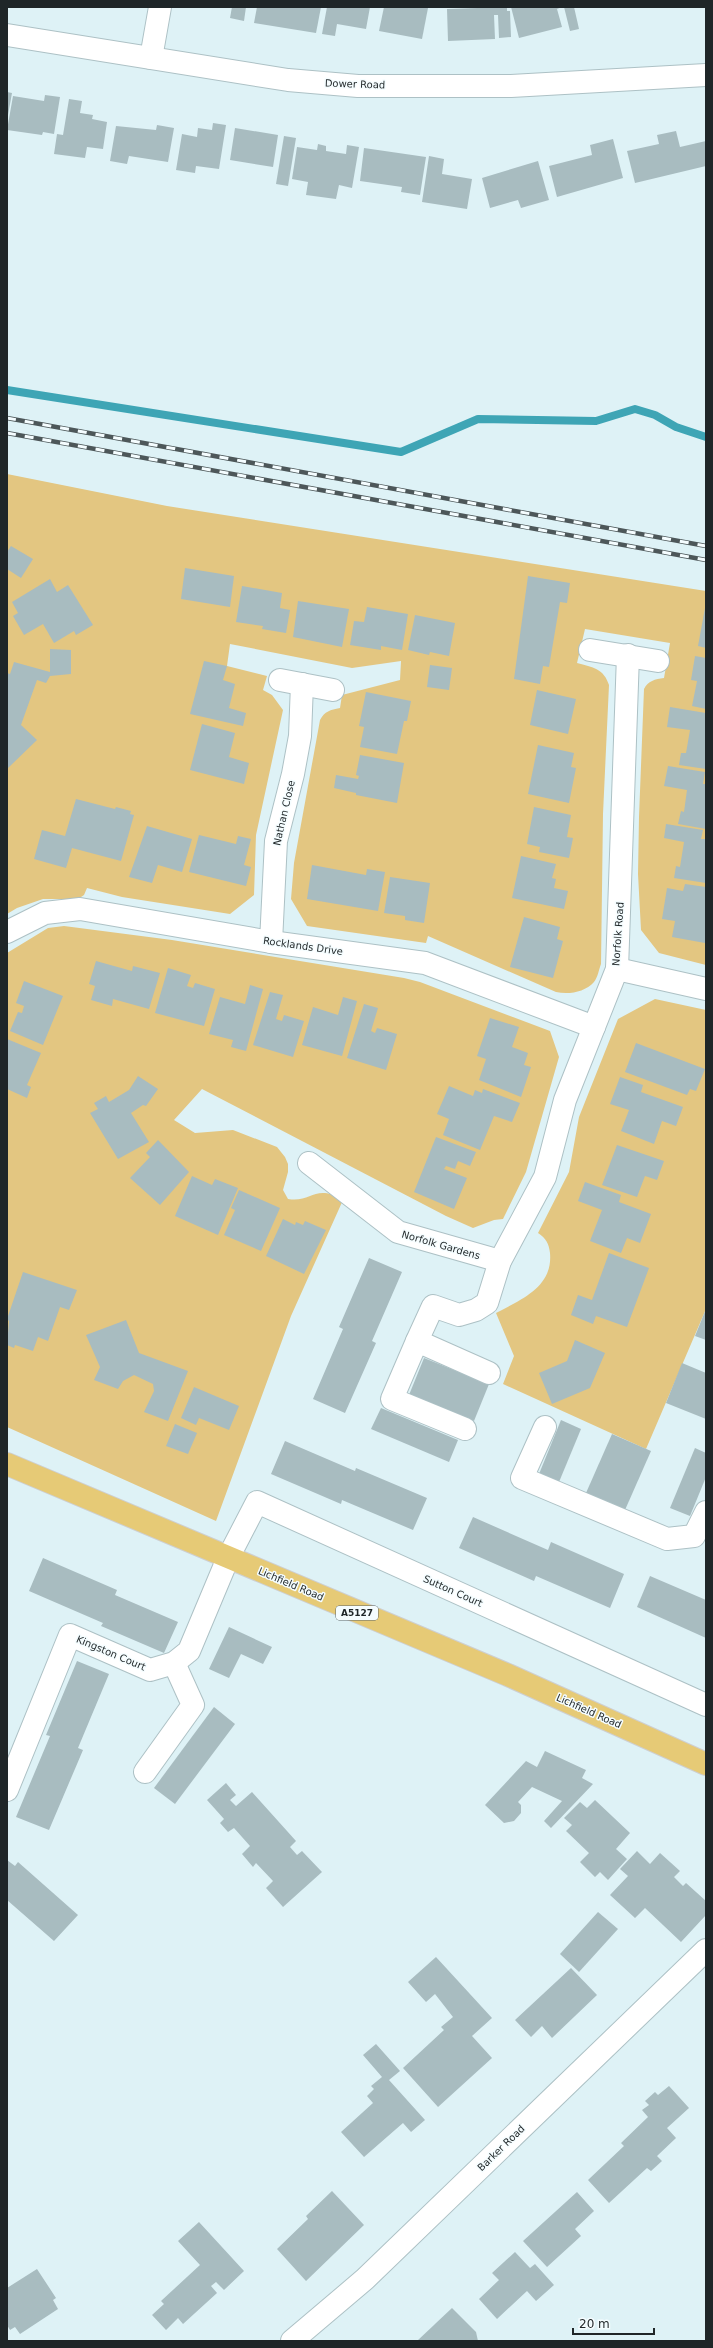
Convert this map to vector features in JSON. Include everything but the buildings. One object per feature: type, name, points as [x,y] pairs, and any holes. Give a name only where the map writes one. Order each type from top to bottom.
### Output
[{"type":"main road","name":"Lichfield Road","points":[[7,1464],[508,1675],[706,1764]]},
{"type":"street","points":[[151,58],[160,7]]},
{"type":"street","name":"Dower Road","points":[[7,35],[288,80],[358,86],[511,86],[706,75]]},
{"type":"street","points":[[590,650],[658,661]]},
{"type":"street","name":"Norfolk Road","points":[[417,1341],[433,1306],[459,1315],[476,1310],[487,1303],[500,1261],[545,1177],[565,1100],[617,969],[620,932],[628,655]]},
{"type":"street","points":[[280,680],[333,690]]},
{"type":"street","name":"Nathan Close","points":[[271,942],[276,841],[293,774],[300,736],[302,684]]},
{"type":"street","name":"Rocklands Drive","points":[[7,932],[45,913],[80,909],[271,942],[425,963],[594,1027]]},
{"type":"street","points":[[617,969],[706,989]]},
{"type":"street","name":"Norfolk Gardens","points":[[310,1163],[398,1232],[500,1261]]},
{"type":"street","points":[[465,1429],[392,1399],[417,1341],[489,1373]]},
{"type":"street","points":[[545,1427],[522,1478],[667,1539],[694,1536],[706,1512]]},
{"type":"street","name":"Sutton Court","points":[[228,1558],[257,1502],[706,1705]]},
{"type":"street","name":"Kingston Court","points":[[7,1790],[70,1635],[150,1670],[174,1663],[189,1651],[228,1558]]},
{"type":"street","points":[[145,1772],[193,1705],[174,1663]]},
{"type":"street","name":"Barker Road","points":[[292,2341],[365,2279],[706,1950]]},
{"type":"shaded area","points":[[7,474],[167,506],[706,591],[706,965],[659,953],[641,930],[638,874],[644,689],[652,681],[664,678],[670,643],[585,629],[577,663],[601,672],[609,685],[603,814],[601,964],[594,982],[586,988],[571,993],[556,992],[428,936],[426,943],[307,926],[291,899],[294,863],[320,720],[328,711],[340,708],[342,695],[400,680],[401,661],[352,668],[230,644],[227,666],[267,676],[263,690],[272,695],[283,710],[256,835],[254,895],[230,914],[122,897],[87,888],[84,895],[78,899],[43,899],[17,908],[7,914]]},
{"type":"shaded area","points":[[64,926],[172,940],[404,978],[420,982],[550,1031],[559,1057],[526,1172],[503,1219],[494,1220],[473,1228],[446,1216],[202,1089],[174,1120],[195,1133],[233,1130],[277,1147],[285,1157],[288,1164],[288,1172],[283,1190],[288,1199],[303,1198],[320,1193],[326,1193],[343,1200],[291,1316],[216,1521],[7,1427],[7,953],[48,928]]},
{"type":"shaded area","points":[[655,999],[706,1010],[706,1309],[646,1449],[503,1384],[514,1356],[496,1313],[525,1297],[541,1283],[546,1275],[550,1265],[550,1250],[545,1239],[538,1233],[569,1172],[579,1117],[618,1019]]},
{"type":"waterway","points":[[7,390],[401,452],[478,419],[596,421],[635,409],[655,415],[676,427],[706,437]]},
{"type":"railway","points":[[7,418],[706,546]]},
{"type":"railway","points":[[7,433],[706,560]]}]
